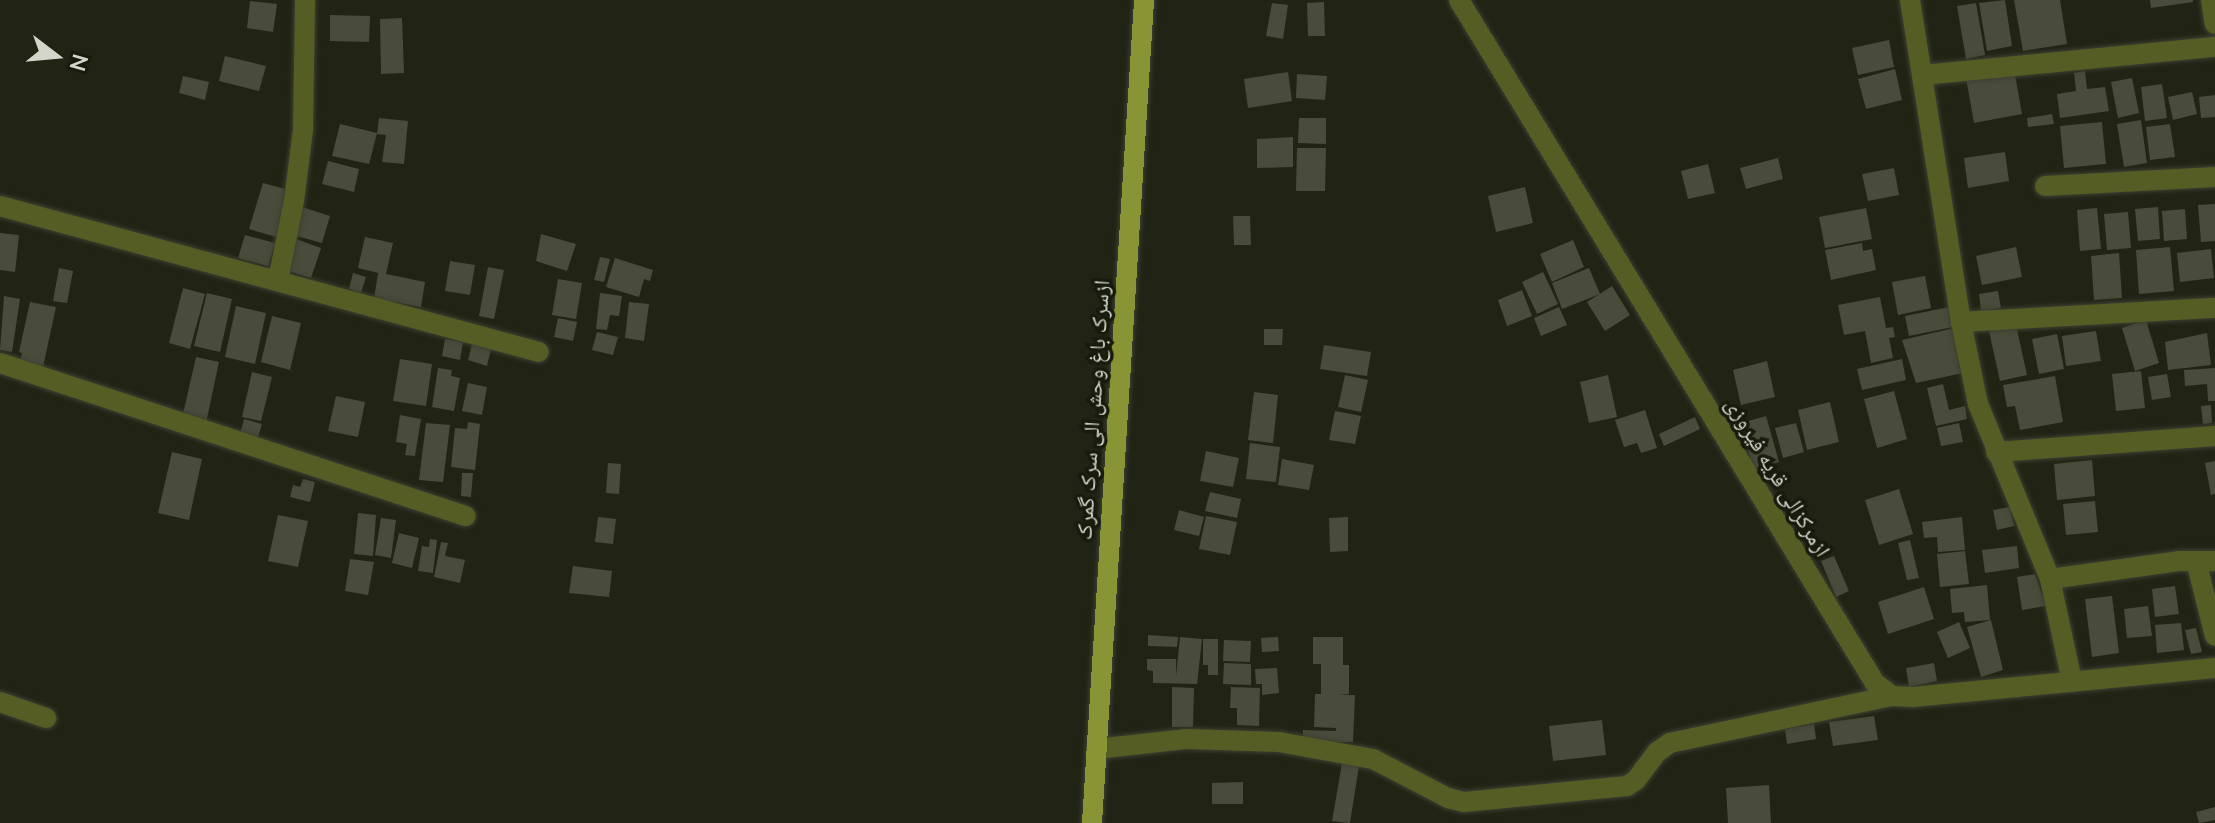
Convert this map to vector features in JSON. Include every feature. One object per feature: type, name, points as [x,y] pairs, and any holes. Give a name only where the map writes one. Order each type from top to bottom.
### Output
[{"type":"main road","name":"ازسرک باغ وحش الی سرک گمرک","points":[[1092,823],[1144,0]]},
{"type":"street","points":[[278,280],[294,201],[303,130],[305,0]]},
{"type":"street","name":"ازمرکزالی قریه فیروزی","points":[[1459,0],[1875,683],[1892,696]]},
{"type":"street","points":[[1910,0],[1961,322],[1978,404],[2050,579],[2072,682]]},
{"type":"street","points":[[2211,0],[2215,24]]},
{"type":"street","points":[[1922,75],[2215,47]]},
{"type":"street","points":[[2045,186],[2215,177]]},
{"type":"street","points":[[0,206],[539,352]]},
{"type":"street","points":[[1961,322],[2215,308]]},
{"type":"street","points":[[0,363],[465,516]]},
{"type":"street","points":[[1996,452],[2215,436]]},
{"type":"street","points":[[2050,579],[2206,561],[2215,636]]},
{"type":"street","points":[[1096,749],[1187,739],[1279,742],[1373,759],[1448,798],[1464,802],[1627,786],[1636,780],[1657,752],[1670,743],[1892,696],[1913,697],[2215,668]]},
{"type":"street","points":[[0,702],[46,718]]},
{"type":"building","points":[[2005,0],[2012,46],[1987,51],[1979,3]]},
{"type":"building","points":[[2014,0],[2060,0],[2067,44],[2023,51]]},
{"type":"building","points":[[2150,0],[2193,0],[2193,2],[2151,8]]},
{"type":"building","points":[[250,1],[277,4],[273,32],[247,28]]},
{"type":"building","points":[[1324,2],[1325,36],[1308,36],[1307,3]]},
{"type":"building","points":[[1272,3],[1288,5],[1283,39],[1266,36]]},
{"type":"building","points":[[1976,3],[1985,55],[1966,59],[1957,6]]},
{"type":"building","points":[[330,15],[370,16],[369,42],[330,41]]},
{"type":"building","points":[[402,18],[404,73],[381,74],[380,19]]},
{"type":"building","points":[[1889,40],[1894,67],[1858,75],[1852,48]]},
{"type":"building","points":[[225,56],[266,66],[259,91],[219,81]]},
{"type":"building","points":[[1895,69],[1902,100],[1866,109],[1858,79]]},
{"type":"building","points":[[2014,69],[2022,114],[1974,123],[1966,78]]},
{"type":"building","points":[[2085,71],[2087,89],[2105,87],[2109,111],[2060,118],[2057,94],[2076,91],[2074,73]]},
{"type":"building","points":[[1288,72],[1292,101],[1248,108],[1244,79]]},
{"type":"building","points":[[1297,74],[1327,76],[1325,100],[1296,98]]},
{"type":"building","points":[[183,76],[209,82],[205,100],[179,93]]},
{"type":"building","points":[[2132,78],[2139,113],[2118,118],[2111,82]]},
{"type":"building","points":[[2162,84],[2167,118],[2145,121],[2141,87]]},
{"type":"building","points":[[2192,92],[2197,114],[2173,120],[2168,97]]},
{"type":"building","points":[[2215,95],[2215,117],[2201,118],[2199,97]]},
{"type":"building","points":[[2052,114],[2054,124],[2028,127],[2027,118]]},
{"type":"building","points":[[379,118],[408,121],[404,164],[382,162],[386,135],[377,134]]},
{"type":"building","points":[[1299,118],[1326,118],[1326,144],[1298,143]]},
{"type":"building","points":[[2141,120],[2147,163],[2124,167],[2117,124]]},
{"type":"building","points":[[2102,122],[2106,164],[2064,168],[2060,126]]},
{"type":"building","points":[[340,124],[377,133],[369,164],[332,156]]},
{"type":"building","points":[[2170,124],[2175,157],[2150,160],[2146,127]]},
{"type":"building","points":[[1293,137],[1293,167],[1257,168],[1257,139]]},
{"type":"building","points":[[1297,148],[1326,148],[1325,191],[1296,191]]},
{"type":"building","points":[[2005,152],[2009,181],[1968,188],[1964,158]]},
{"type":"building","points":[[1778,158],[1783,179],[1746,189],[1740,168]]},
{"type":"building","points":[[328,161],[359,169],[354,192],[322,184]]},
{"type":"building","points":[[1708,164],[1715,193],[1688,199],[1681,171]]},
{"type":"building","points":[[1894,168],[1899,195],[1868,201],[1862,174]]},
{"type":"building","points":[[263,183],[289,190],[276,237],[249,229]]},
{"type":"building","points":[[1525,187],[1533,223],[1496,232],[1488,196]]},
{"type":"building","points":[[2215,204],[2215,241],[2201,242],[2198,205]]},
{"type":"building","points":[[302,207],[330,216],[322,243],[293,235]]},
{"type":"building","points":[[2158,207],[2160,239],[2138,241],[2135,209]]},
{"type":"building","points":[[1866,208],[1872,239],[1825,248],[1819,217]]},
{"type":"building","points":[[2097,208],[2101,249],[2080,251],[2077,210]]},
{"type":"building","points":[[2185,209],[2187,239],[2164,241],[2162,211]]},
{"type":"building","points":[[2128,212],[2131,248],[2107,250],[2104,214]]},
{"type":"building","points":[[1233,216],[1250,216],[1251,245],[1234,245]]},
{"type":"building","points":[[0,233],[19,235],[15,272],[0,270]]},
{"type":"building","points":[[541,234],[576,244],[567,271],[536,261]]},
{"type":"building","points":[[245,235],[275,243],[268,266],[238,258]]},
{"type":"building","points":[[365,237],[393,243],[386,274],[425,282],[421,307],[374,298],[378,273],[358,268]]},
{"type":"building","points":[[296,239],[321,248],[311,278],[286,270]]},
{"type":"building","points":[[1573,240],[1584,267],[1552,282],[1540,254]]},
{"type":"building","points":[[1862,243],[1863,251],[1872,249],[1876,270],[1831,280],[1825,250]]},
{"type":"building","points":[[2016,247],[2022,277],[1982,285],[1976,256]]},
{"type":"building","points":[[2170,247],[2174,291],[2139,294],[2136,250]]},
{"type":"building","points":[[2211,249],[2214,278],[2180,282],[2177,253]]},
{"type":"building","points":[[2119,253],[2122,298],[2094,300],[2091,256]]},
{"type":"building","points":[[600,257],[610,259],[604,282],[594,280]]},
{"type":"building","points":[[615,258],[653,270],[650,281],[644,279],[639,297],[606,287]]},
{"type":"building","points":[[450,261],[475,265],[470,295],[445,291]]},
{"type":"building","points":[[488,267],[504,270],[494,319],[479,316]]},
{"type":"building","points":[[59,268],[73,271],[67,303],[53,301]]},
{"type":"building","points":[[1589,268],[1600,294],[1562,309],[1552,283]]},
{"type":"building","points":[[1543,272],[1558,304],[1537,314],[1522,282]]},
{"type":"building","points":[[353,273],[366,277],[361,293],[349,289]]},
{"type":"building","points":[[1925,276],[1931,308],[1898,315],[1892,282]]},
{"type":"building","points":[[558,279],[582,283],[576,319],[552,315]]},
{"type":"building","points":[[1612,286],[1630,315],[1605,331],[1587,302]]},
{"type":"building","points":[[183,288],[205,294],[190,349],[169,343]]},
{"type":"building","points":[[1522,290],[1532,316],[1507,326],[1498,300]]},
{"type":"building","points":[[1998,291],[2001,308],[1981,311],[1979,294]]},
{"type":"building","points":[[207,293],[232,299],[220,352],[194,346]]},
{"type":"building","points":[[600,293],[622,296],[619,316],[610,315],[607,330],[596,329]]},
{"type":"building","points":[[4,296],[20,299],[12,352],[0,350]]},
{"type":"building","points":[[1880,297],[1886,328],[1893,327],[1895,337],[1889,338],[1893,358],[1871,363],[1865,331],[1844,335],[1838,305]]},
{"type":"building","points":[[30,302],[56,307],[43,367],[20,362],[22,353],[19,352]]},
{"type":"building","points":[[629,302],[649,304],[644,341],[625,338]]},
{"type":"building","points":[[236,306],[266,313],[255,364],[225,357]]},
{"type":"building","points":[[1559,307],[1567,325],[1541,336],[1534,318]]},
{"type":"building","points":[[1949,307],[1953,327],[1909,336],[1905,316]]},
{"type":"building","points":[[272,316],[301,323],[290,370],[261,362]]},
{"type":"building","points":[[558,318],[577,322],[573,341],[554,337]]},
{"type":"building","points":[[2146,320],[2159,363],[2135,371],[2122,328]]},
{"type":"building","points":[[2016,325],[2027,375],[2000,381],[1989,331]]},
{"type":"building","points":[[1954,328],[1963,373],[1916,383],[1902,340]]},
{"type":"building","points":[[1264,329],[1283,329],[1282,345],[1264,345]]},
{"type":"building","points":[[2096,331],[2101,361],[2066,366],[2062,336]]},
{"type":"building","points":[[597,332],[618,337],[613,355],[592,350]]},
{"type":"building","points":[[2207,333],[2211,365],[2168,370],[2165,342]]},
{"type":"building","points":[[2057,334],[2064,369],[2039,374],[2032,339]]},
{"type":"building","points":[[445,339],[463,342],[460,360],[442,356]]},
{"type":"building","points":[[472,344],[491,349],[487,366],[468,360]]},
{"type":"building","points":[[1324,345],[1371,352],[1367,376],[1320,369]]},
{"type":"building","points":[[196,357],[219,362],[206,423],[182,418]]},
{"type":"building","points":[[400,359],[432,364],[426,406],[393,401]]},
{"type":"building","points":[[1902,359],[1906,380],[1862,390],[1857,369]]},
{"type":"building","points":[[1767,361],[1775,397],[1741,405],[1733,370]]},
{"type":"building","points":[[438,368],[452,370],[451,376],[460,378],[454,411],[432,407]]},
{"type":"building","points":[[2215,368],[2215,401],[2208,401],[2207,384],[2185,386],[2184,370]]},
{"type":"building","points":[[2141,371],[2145,408],[2116,411],[2112,374]]},
{"type":"building","points":[[252,372],[272,377],[261,421],[242,417]]},
{"type":"building","points":[[2167,374],[2171,397],[2152,400],[2148,377]]},
{"type":"building","points":[[1345,375],[1368,380],[1361,412],[1338,407]]},
{"type":"building","points":[[1608,375],[1617,417],[1589,423],[1580,382]]},
{"type":"building","points":[[2055,376],[2063,422],[2020,430],[2015,406],[2007,407],[2003,385]]},
{"type":"building","points":[[468,383],[487,387],[482,415],[462,411]]},
{"type":"building","points":[[1943,384],[1949,410],[1965,406],[1967,419],[1936,426],[1927,388]]},
{"type":"building","points":[[1894,391],[1907,439],[1877,448],[1864,399]]},
{"type":"building","points":[[1254,392],[1278,395],[1273,443],[1248,440]]},
{"type":"building","points":[[336,396],[365,402],[358,437],[328,431]]},
{"type":"building","points":[[1830,402],[1839,442],[1807,450],[1798,410]]},
{"type":"building","points":[[2211,405],[2212,423],[2203,424],[2201,406]]},
{"type":"building","points":[[1645,410],[1657,448],[1641,453],[1637,443],[1624,447],[1615,420]]},
{"type":"building","points":[[1335,411],[1361,416],[1355,444],[1329,440]]},
{"type":"building","points":[[400,415],[421,419],[415,456],[405,455],[407,444],[396,442]]},
{"type":"building","points":[[1766,416],[1779,462],[1753,469],[1741,423]]},
{"type":"building","points":[[1695,417],[1700,429],[1664,446],[1659,434]]},
{"type":"building","points":[[244,419],[262,424],[256,444],[239,439]]},
{"type":"building","points":[[468,422],[480,424],[475,470],[451,467],[455,428],[467,429]]},
{"type":"building","points":[[426,423],[450,425],[443,482],[419,480]]},
{"type":"building","points":[[1796,423],[1804,452],[1783,458],[1775,428]]},
{"type":"building","points":[[1959,423],[1963,442],[1941,446],[1937,428]]},
{"type":"building","points":[[1250,443],[1280,447],[1276,482],[1246,479]]},
{"type":"building","points":[[1206,451],[1239,458],[1233,487],[1200,481]]},
{"type":"building","points":[[172,452],[202,459],[189,520],[158,513]]},
{"type":"building","points":[[1282,459],[1314,465],[1309,490],[1278,485]]},
{"type":"building","points":[[2092,460],[2095,496],[2057,500],[2054,464]]},
{"type":"building","points":[[2215,461],[2215,494],[2211,495],[2205,463]]},
{"type":"building","points":[[608,463],[621,464],[619,494],[606,493]]},
{"type":"building","points":[[462,473],[473,473],[471,497],[461,496]]},
{"type":"building","points":[[303,479],[315,482],[310,502],[290,497],[293,485],[300,487]]},
{"type":"building","points":[[1899,489],[1913,534],[1879,545],[1865,500]]},
{"type":"building","points":[[1210,492],[1241,499],[1237,518],[1205,511]]},
{"type":"building","points":[[2095,501],[2098,532],[2066,535],[2063,504]]},
{"type":"building","points":[[2010,507],[2014,526],[1997,530],[1993,510]]},
{"type":"building","points":[[1179,510],[1204,517],[1199,536],[1174,530]]},
{"type":"building","points":[[358,513],[376,515],[373,556],[354,554]]},
{"type":"building","points":[[278,515],[308,521],[298,567],[268,561]]},
{"type":"building","points":[[1206,516],[1237,522],[1230,555],[1199,549]]},
{"type":"building","points":[[598,517],[616,519],[613,544],[595,542]]},
{"type":"building","points":[[1348,517],[1348,551],[1330,552],[1329,518]]},
{"type":"building","points":[[1962,517],[1965,550],[1938,552],[1937,537],[1924,538],[1922,522]]},
{"type":"building","points":[[381,518],[396,520],[391,558],[375,555]]},
{"type":"building","points":[[399,533],[419,538],[412,568],[392,563]]},
{"type":"building","points":[[430,539],[437,540],[433,573],[418,571],[422,546],[429,547]]},
{"type":"building","points":[[1910,540],[1919,578],[1907,580],[1898,543]]},
{"type":"building","points":[[441,542],[448,543],[445,556],[465,560],[460,583],[434,577]]},
{"type":"building","points":[[2017,546],[2019,568],[1985,573],[1982,550]]},
{"type":"building","points":[[1965,551],[1969,584],[1940,587],[1937,554]]},
{"type":"building","points":[[1834,556],[1849,591],[1836,597],[1821,561]]},
{"type":"building","points":[[350,559],[374,562],[368,595],[345,591]]},
{"type":"building","points":[[573,566],[612,571],[609,597],[569,593]]},
{"type":"building","points":[[2035,574],[2046,606],[2022,610],[2017,577]]},
{"type":"building","points":[[1987,585],[1990,620],[1965,622],[1964,612],[1952,613],[1950,589]]},
{"type":"building","points":[[2175,586],[2179,614],[2155,617],[2152,589]]},
{"type":"building","points":[[1924,587],[1934,619],[1888,634],[1878,602]]},
{"type":"building","points":[[2112,596],[2119,653],[2092,657],[2085,599]]},
{"type":"building","points":[[2148,606],[2152,636],[2127,638],[2124,609]]},
{"type":"building","points":[[1991,620],[2003,670],[1981,677],[1967,627]]},
{"type":"building","points":[[1959,622],[1970,648],[1948,658],[1937,632]]},
{"type":"building","points":[[2181,623],[2184,650],[2157,653],[2155,625]]},
{"type":"building","points":[[2196,628],[2202,652],[2191,654],[2185,630]]},
{"type":"building","points":[[1148,635],[1178,637],[1177,647],[1148,646]]},
{"type":"building","points":[[1180,637],[1202,639],[1197,684],[1153,683],[1153,671],[1147,670],[1147,659],[1176,659],[1176,676]]},
{"type":"building","points":[[1278,637],[1279,651],[1262,652],[1261,638]]},
{"type":"building","points":[[1313,637],[1343,637],[1343,665],[1349,665],[1349,694],[1339,695],[1355,695],[1353,742],[1335,742],[1335,746],[1303,740],[1303,730],[1336,731],[1336,728],[1314,727],[1315,694],[1321,694],[1321,664],[1313,664]]},
{"type":"building","points":[[1203,639],[1218,639],[1218,675],[1208,675],[1208,665],[1203,665]]},
{"type":"building","points":[[1224,640],[1251,641],[1250,662],[1223,661]]},
{"type":"building","points":[[1224,663],[1251,664],[1251,685],[1223,684]]},
{"type":"building","points":[[1934,663],[1937,681],[1909,687],[1906,668]]},
{"type":"building","points":[[1277,668],[1279,693],[1262,695],[1262,684],[1256,684],[1255,669]]},
{"type":"building","points":[[1172,687],[1194,688],[1193,727],[1172,727]]},
{"type":"building","points":[[1231,687],[1260,688],[1259,726],[1237,725],[1237,708],[1230,708]]},
{"type":"building","points":[[1874,716],[1878,740],[1833,746],[1829,722]]},
{"type":"building","points":[[1602,720],[1606,755],[1553,761],[1549,726]]},
{"type":"building","points":[[1814,724],[1816,739],[1787,744],[1785,729]]},
{"type":"building","points":[[1342,763],[1359,766],[1350,823],[1332,821]]},
{"type":"building","points":[[1243,782],[1243,804],[1212,804],[1212,783]]},
{"type":"building","points":[[1769,785],[1771,823],[1728,823],[1726,788]]},
{"type":"building","points":[[2215,807],[2215,820],[2199,823],[2196,812]]}]
